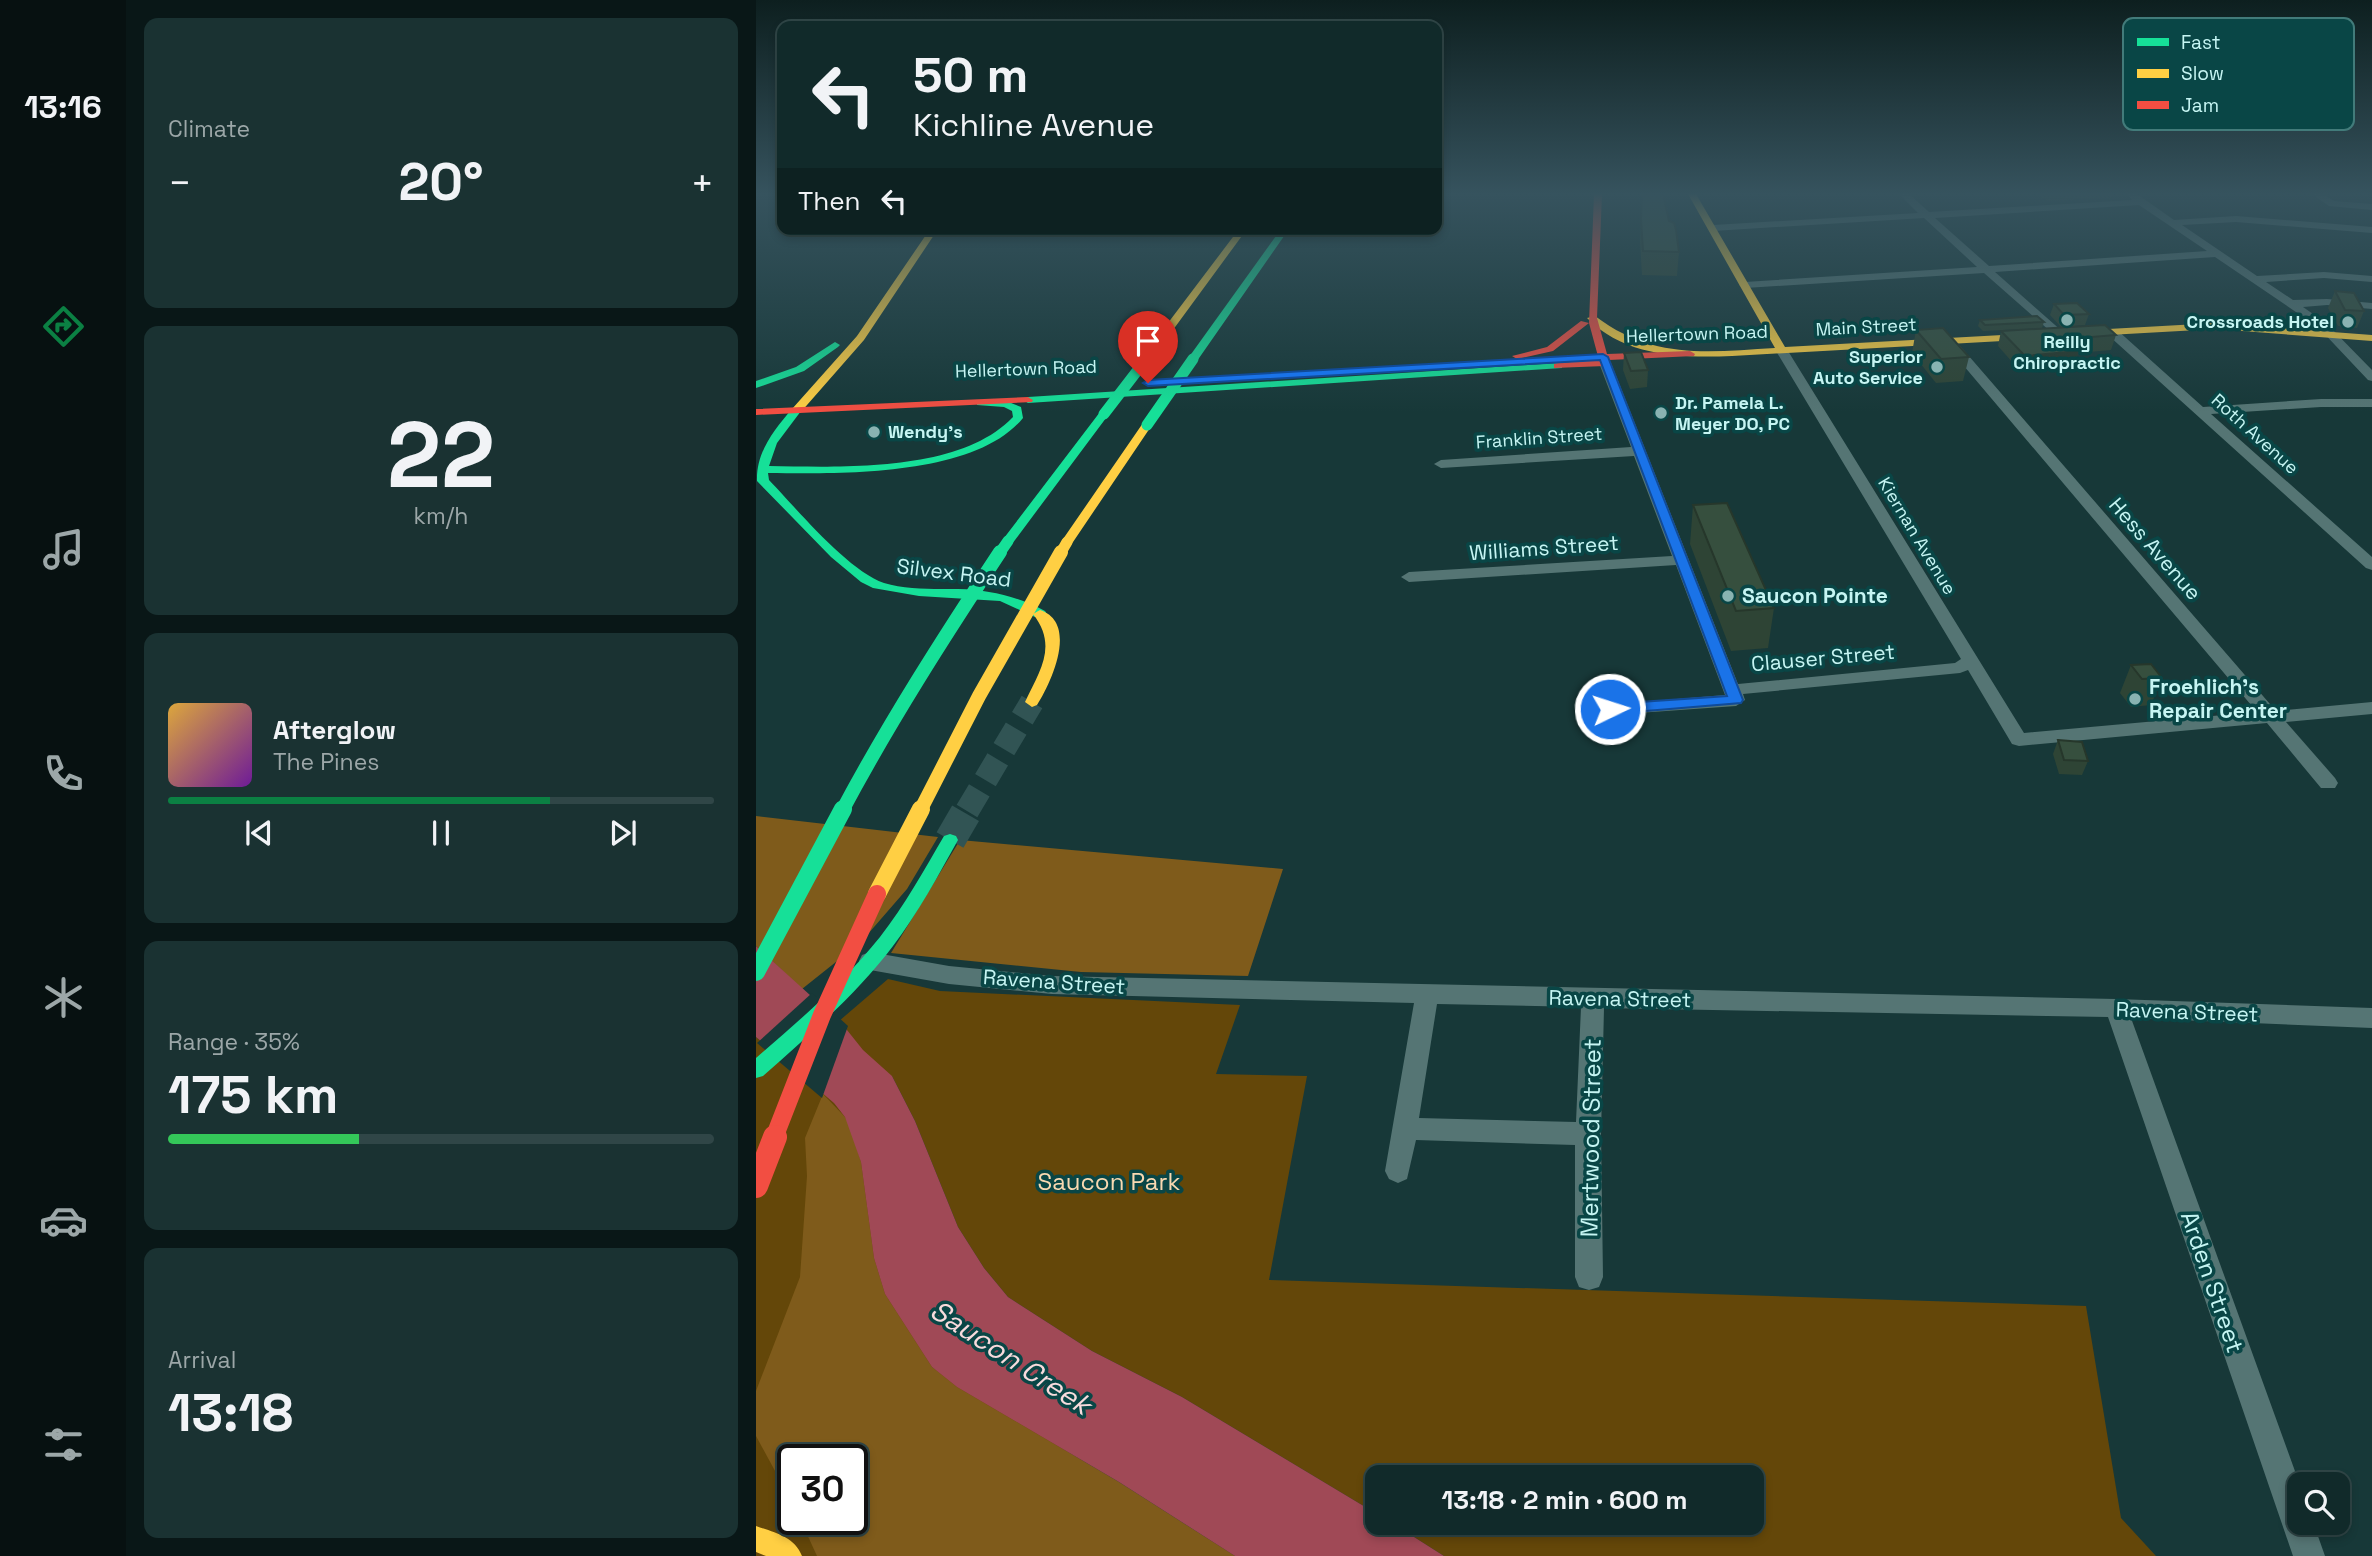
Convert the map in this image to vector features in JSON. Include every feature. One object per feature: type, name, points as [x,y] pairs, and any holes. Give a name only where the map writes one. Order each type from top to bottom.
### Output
[{"type":"main road","points":[[895,267],[844,346],[763,452],[757,469],[812,469],[954,455],[996,439],[1018,418],[1017,409],[1009,405],[965,403]]},
{"type":"main road","points":[[756,385],[811,363],[844,346],[866,330],[909,267]]},
{"type":"main road","points":[[756,972],[871,757],[940,643],[1008,541],[1104,414],[1200,267]]},
{"type":"main road","points":[[1138,362],[1213,267]]},
{"type":"main road","points":[[756,1186],[845,961],[938,771],[1006,644],[1067,542],[1206,339],[1260,267]]},
{"type":"main road","points":[[1583,267],[1581,300],[1600,360]]},
{"type":"main road","points":[[1463,363],[1550,349],[1588,320],[1592,267]]},
{"type":"main road","points":[[1735,267],[1782,351]]},
{"type":"main road","points":[[1588,320],[1612,338],[1644,348],[1782,351]]},
{"type":"main road","name":"Main Street","points":[[1782,351],[2232,326],[2372,338]]},
{"type":"main road","points":[[844,346],[842,367],[849,378]]},
{"type":"main road","name":"Hellertown Road","points":[[756,412],[965,403],[1600,360],[1782,351]]},
{"type":"main road","name":"Hellertown Road","points":[[756,397],[1075,387],[1463,363],[1600,360]]},
{"type":"main road","points":[[890,390],[918,392]]},
{"type":"main road","name":"Silvex Road","points":[[757,469],[762,481],[783,502],[870,582],[901,589],[998,597],[1034,607],[1042,613],[1053,635],[1051,651],[1032,702]]},
{"type":"main road","points":[[756,1070],[832,1001],[870,961],[912,906],[950,840]]},
{"type":"main road","points":[[756,1539],[780,1548],[789,1556]]},
{"type":"street","points":[[1745,285],[2008,267]]},
{"type":"street","points":[[2236,267],[2334,334],[2372,377]]},
{"type":"street","points":[[1985,268],[2059,335]]},
{"type":"street","points":[[2255,279],[2324,275],[2372,279]]},
{"type":"street","points":[[2291,304],[2327,302],[2372,306]]},
{"type":"street","name":"Roth Avenue","points":[[2112,332],[2372,565]]},
{"type":"street","name":"Hess Avenue","points":[[1950,342],[2328,783]]},
{"type":"street","name":"Kiernan Avenue","points":[[1782,351],[2019,740],[2273,717]]},
{"type":"street","points":[[1600,360],[1640,451],[1730,690]]},
{"type":"street","points":[[2200,411],[2321,403],[2372,403]]},
{"type":"street","name":"Franklin Street","points":[[1441,464],[1640,451]]},
{"type":"street","name":"Williams Street","points":[[1409,577],[1682,560]]},
{"type":"street","name":"Clauser Street","points":[[1610,709],[1736,700],[1730,690],[1959,668],[1970,660]]},
{"type":"street","points":[[2273,717],[2372,708]]},
{"type":"street","name":"Ravena Street","points":[[870,961],[949,975],[1052,985],[1593,999],[2116,1008],[2372,1018]]},
{"type":"street","points":[[1398,1171],[1427,995]]},
{"type":"street","name":"Mertwood Street","points":[[1589,1277],[1588,1133],[1593,999]]},
{"type":"street","name":"Arden Street","points":[[2116,1008],[2309,1556]]},
{"type":"street","points":[[1406,1129],[1588,1133]]},
{"type":"green space","name":"Saucon Park","points":[[888,979],[940,991],[1240,1005],[1216,1074],[1307,1076],[1269,1280],[2086,1306],[2121,1518],[2156,1556],[1444,1556],[1411,1535],[1764,1535],[1764,1465],[1365,1465],[1365,1507],[1182,1397],[1092,1351],[1008,1297],[984,1268],[958,1227],[915,1121],[892,1076],[932,1367],[1235,1556],[756,1556],[756,1037],[789,1064]]},
{"type":"shaded area","points":[[756,816],[938,837],[907,889],[861,942],[802,989],[756,946]]},
{"type":"shaded area","points":[[960,840],[1283,869],[1248,976],[1081,972],[891,953]]},
{"type":"shaded area","points":[[823,1094],[845,1117],[851,1128],[861,1162],[874,1258],[885,1294],[932,1367],[957,1387],[1119,1482],[1235,1556],[817,1556],[807,1535],[868,1535],[868,1444],[777,1444],[777,1475],[756,1436],[756,1391],[800,1277],[807,1176],[805,1138]]},
{"type":"water","name":"Saucon Creek","points":[[756,946],[843,1025],[863,1050],[892,1076],[915,1121],[958,1227],[984,1268],[1008,1297],[1092,1351],[1182,1397],[1365,1507],[1365,1535],[1411,1535],[1444,1556],[1235,1556],[1119,1482],[957,1387],[932,1367],[885,1294],[874,1258],[861,1162],[845,1117],[834,1103],[756,1037]]},
{"type":"pier","points":[[812,993],[848,1026],[822,1098],[757,1043]]},
{"type":"building","points":[[2335,291],[2354,293],[2364,311],[2345,310]]},
{"type":"building","points":[[2077,303],[2089,314],[2064,315],[2054,304]]},
{"type":"building","points":[[2037,316],[2044,322],[1985,325],[1980,320]]},
{"type":"building","points":[[2105,325],[2116,335],[2067,339],[2079,351],[2025,356],[2001,331]]},
{"type":"building","points":[[1943,328],[1969,357],[1941,359],[1916,330]]},
{"type":"building","points":[[1641,352],[1648,370],[1631,371],[1624,353]]},
{"type":"building","points":[[1727,503],[1774,608],[1736,611],[1693,505]]},
{"type":"building","points":[[2151,664],[2162,678],[2142,679],[2131,665]]},
{"type":"building","points":[[2058,740],[2082,742],[2088,761],[2064,760]]},
{"type":"tunnel","points":[[967,811],[1032,702]]},
{"type":"tunnel","points":[[950,840],[968,809]]},
{"type":"traffic: fast","points":[[1193,359],[1258,267]]},
{"type":"traffic: fast","points":[[756,385],[800,369],[835,345]]},
{"type":"traffic: fast","points":[[1147,425],[1193,359]]},
{"type":"traffic: fast","points":[[1104,414],[1144,362]]},
{"type":"traffic: fast","points":[[1028,400],[1558,366]]},
{"type":"traffic: fast","points":[[757,469],[880,467],[943,457],[998,436],[1018,418],[1017,409],[1006,404],[981,403]]},
{"type":"traffic: fast","points":[[796,411],[767,452],[763,481],[819,539],[852,568],[878,585],[898,590],[1002,598],[1040,614]]},
{"type":"traffic: fast","points":[[1008,541],[1104,414]]},
{"type":"traffic: fast","points":[[756,972],[871,757],[940,643],[1008,541]]},
{"type":"traffic: fast","points":[[756,1070],[824,1009],[872,959],[904,917],[950,840]]},
{"type":"traffic: slow","points":[[796,411],[861,338],[909,267]]},
{"type":"traffic: slow","points":[[1144,362],[1215,267]]},
{"type":"traffic: slow","points":[[1734,267],[1782,351]]},
{"type":"traffic: slow","points":[[1592,318],[1612,333],[1634,344],[1657,350],[1707,354],[1782,351]]},
{"type":"traffic: slow","points":[[1754,352],[2216,326],[2372,338]]},
{"type":"traffic: slow","points":[[1067,542],[1147,425]]},
{"type":"traffic: slow","points":[[877,894],[979,696],[1067,542]]},
{"type":"traffic: slow","points":[[1032,702],[1047,669],[1053,645],[1053,634],[1040,614]]},
{"type":"traffic: slow","points":[[756,1539],[780,1548],[789,1556]]},
{"type":"traffic: jam","points":[[1558,366],[1605,363],[1592,318],[1594,267]]},
{"type":"traffic: jam","points":[[1517,356],[1550,349],[1584,323]]},
{"type":"traffic: jam","points":[[1603,357],[1690,354]]},
{"type":"traffic: jam","points":[[756,412],[1028,400]]},
{"type":"traffic: jam","points":[[756,1186],[822,1015],[877,894]]},
{"type":"place","name":"Reilly Chiropractic","points":[[2067,320]]},
{"type":"place","name":"Crossroads Hotel","points":[[2348,322]]},
{"type":"place","name":"Superior Auto Service","points":[[1937,367]]},
{"type":"place","name":"Dr. Pamela L. Meyer DO, PC","points":[[1661,413]]},
{"type":"place","name":"Wendy's","points":[[874,432]]},
{"type":"place","name":"Saucon Pointe","points":[[1728,596]]},
{"type":"place","name":"Froehlich's Repair Center","points":[[2135,699]]},
{"type":"route","points":[[1148,383],[1603,357],[1736,700],[1610,709]]}]
